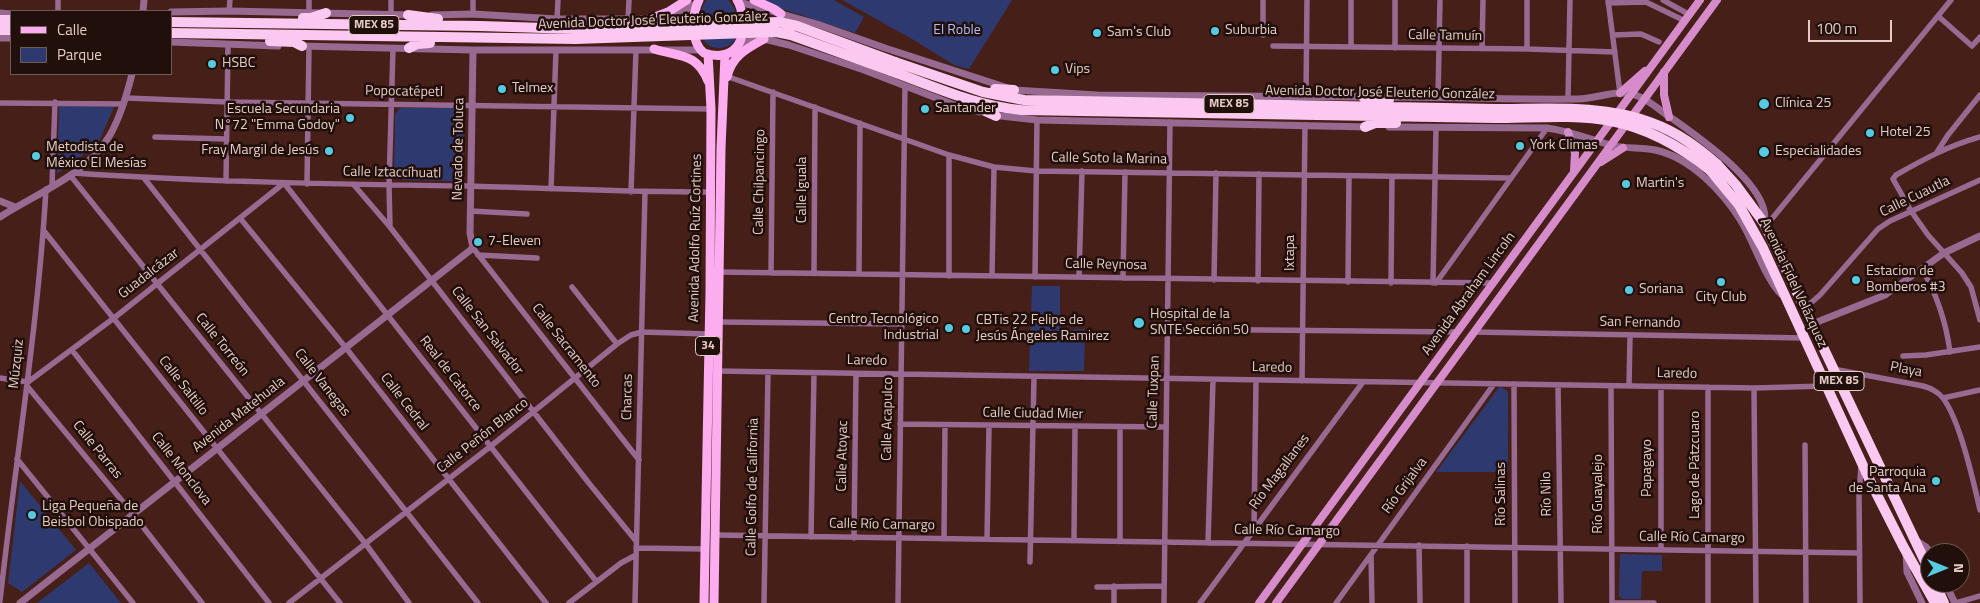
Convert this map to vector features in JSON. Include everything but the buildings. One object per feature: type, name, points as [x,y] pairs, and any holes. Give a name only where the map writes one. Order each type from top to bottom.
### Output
[{"type":"highway","points":[[237,23],[254,18],[311,18],[326,13]]},
{"type":"highway","points":[[408,15],[430,19],[461,20],[480,26]]},
{"type":"highway","name":"Avenida Doctor José Eleuterio González","points":[[172,22],[480,26],[576,34]]},
{"type":"highway","name":"Avenida Doctor José Eleuterio González","points":[[172,33],[476,38],[576,34],[776,32],[791,34],[997,96],[1040,101],[1437,102],[1496,113],[1591,119],[1620,123],[1663,139],[1713,167]]},
{"type":"highway","points":[[248,34],[260,39],[294,42],[306,46]]},
{"type":"highway","points":[[409,48],[421,43],[468,43],[476,38]]},
{"type":"highway","name":"Avenida Doctor José Eleuterio González","points":[[893,66],[964,98],[1002,108],[1032,111],[1422,118],[1496,113]]},
{"type":"highway","points":[[964,85],[971,84],[1001,91],[1014,90]]},
{"type":"highway","points":[[1363,97],[1437,102]]},
{"type":"highway","points":[[964,98],[972,105],[996,116]]},
{"type":"highway","points":[[1365,127],[1375,124],[1412,122],[1422,118]]},
{"type":"highway","name":"Avenida Fidel Velázquez","points":[[1713,167],[1736,185],[1765,224],[1920,551]]},
{"type":"highway","name":"Avenida Fidel Velázquez","points":[[1713,167],[1739,205],[1763,248],[1788,299],[1826,386],[1906,551],[1938,600]]},
{"type":"main road","points":[[647,20],[668,12],[687,0]]},
{"type":"main road","points":[[754,0],[774,8],[776,12]]},
{"type":"main road","name":"Avenida Abraham Lincoln","points":[[1259,603],[1700,0]]},
{"type":"main road","points":[[1276,603],[1717,0]]},
{"type":"main road","name":"34","points":[[698,1],[694,19],[695,37],[704,52]]},
{"type":"main road","points":[[704,52],[725,55],[740,44],[743,27],[738,1]]},
{"type":"main road","points":[[725,76],[739,54],[766,40]]},
{"type":"main road","points":[[654,49],[696,61],[701,66],[711,88]]},
{"type":"main road","name":"Avenida Adolfo Ruíz Cortines","points":[[704,52],[711,88],[704,603]]},
{"type":"main road","points":[[725,55],[725,76]]},
{"type":"main road","points":[[1620,93],[1652,65]]},
{"type":"main road","points":[[1664,72],[1664,95],[1669,117]]},
{"type":"main road","name":"Avenida Adolfo Ruíz Cortines","points":[[714,603],[719,272],[723,92],[725,76]]},
{"type":"main road","points":[[1568,132],[1575,153],[1573,175]]},
{"type":"main road","points":[[1595,166],[1623,148]]},
{"type":"main road","points":[[1559,192],[1563,199],[1571,200]]},
{"type":"main road","points":[[1552,202],[1560,207],[1560,214]]},
{"type":"street","points":[[229,11],[230,0]]},
{"type":"street","points":[[309,0],[309,13]]},
{"type":"street","points":[[391,15],[392,0]]},
{"type":"street","points":[[472,14],[473,0]]},
{"type":"street","points":[[557,19],[558,0]]},
{"type":"street","points":[[628,0],[628,20]]},
{"type":"street","points":[[1262,35],[1263,0]]},
{"type":"street","points":[[1306,97],[1307,0]]},
{"type":"street","points":[[1351,0],[1351,47]]},
{"type":"street","points":[[1394,48],[1395,0]]},
{"type":"street","points":[[1440,0],[1437,102],[1583,99],[1620,93],[1633,94],[1715,149],[1740,174],[1763,206],[1766,215],[1765,224]]},
{"type":"street","points":[[1482,49],[1483,0]]},
{"type":"street","points":[[1527,0],[1527,50]]},
{"type":"street","points":[[1568,99],[1570,0]]},
{"type":"street","points":[[1765,224],[1951,0]]},
{"type":"street","name":"Avenida Doctor José Eleuterio González","points":[[172,12],[229,11],[391,15],[472,14],[557,19],[647,20],[660,19],[684,11],[698,1]]},
{"type":"street","points":[[738,1],[817,24],[1014,90],[1097,95],[1363,97]]},
{"type":"street","points":[[1620,93],[1608,1],[1646,2],[1687,18]]},
{"type":"street","points":[[1660,8],[1664,1],[1687,18]]},
{"type":"street","points":[[766,40],[765,24],[767,17],[776,12]]},
{"type":"street","points":[[1938,16],[1972,46],[1980,37]]},
{"type":"street","points":[[660,19],[672,23],[677,31],[675,41],[666,49]]},
{"type":"street","points":[[1613,35],[1641,34],[1659,42]]},
{"type":"street","points":[[740,44],[752,40],[766,40],[799,48],[952,104],[996,116],[1037,120],[1365,127],[1547,128],[1623,148],[1648,149],[1666,153],[1687,165],[1706,180],[1729,203],[1740,218],[1774,285],[1788,299]]},
{"type":"street","name":"Avenida Doctor José Eleuterio González","points":[[172,42],[473,50],[666,49],[704,52]]},
{"type":"street","points":[[226,181],[228,45]]},
{"type":"street","points":[[306,46],[309,103],[307,184]]},
{"type":"street","name":"Calle Tamuín","points":[[1274,46],[1615,52]]},
{"type":"street","points":[[390,227],[389,185],[393,48]]},
{"type":"street","name":"Nevado de Toluca","points":[[473,50],[470,186],[470,237],[473,248]]},
{"type":"street","points":[[551,189],[556,50]]},
{"type":"street","points":[[631,192],[636,50]]},
{"type":"street","points":[[0,217],[71,174],[93,156],[110,135],[125,101],[132,75]]},
{"type":"street","name":"Calle Soto la Marina","points":[[725,76],[949,155],[994,167],[1036,171],[1510,178]]},
{"type":"street","name":"Calle Acapulco","points":[[898,603],[905,86]]},
{"type":"street","name":"Calle Chilpancingo","points":[[771,273],[773,92]]},
{"type":"street","points":[[1937,152],[1980,95]]},
{"type":"street","name":"Popocatépetl","points":[[0,103],[125,101],[711,109]]},
{"type":"street","name":"Múzquiz","points":[[0,601],[3,538],[17,460],[27,384],[49,187],[55,102]]},
{"type":"street","name":"Calle Iguala","points":[[814,273],[815,107]]},
{"type":"street","points":[[1035,277],[1037,120]]},
{"type":"street","name":"Calle Tuxpan","points":[[1164,603],[1170,122]]},
{"type":"street","points":[[859,273],[860,123]]},
{"type":"street","name":"Ixtapa","points":[[1302,381],[1305,125]]},
{"type":"street","points":[[1435,283],[1436,128]]},
{"type":"street","points":[[1435,283],[1547,128]]},
{"type":"street","points":[[155,137],[226,139]]},
{"type":"street","points":[[1980,138],[1955,144],[1937,152],[1896,175],[1893,179],[1911,211],[1962,273],[1978,298],[1980,320]]},
{"type":"street","points":[[949,155],[949,276]]},
{"type":"street","points":[[992,276],[994,167]]},
{"type":"street","points":[[1080,277],[1082,171]]},
{"type":"street","points":[[1123,278],[1125,172]]},
{"type":"street","points":[[1214,280],[1216,173]]},
{"type":"street","name":"Calle Iztaccíhuatl","points":[[71,174],[307,184],[470,186],[631,192],[710,192]]},
{"type":"street","name":"Calle Torreón","points":[[71,174],[364,543],[409,603]]},
{"type":"street","points":[[1258,281],[1259,174]]},
{"type":"street","points":[[1348,282],[1349,176]]},
{"type":"street","points":[[1391,283],[1392,177]]},
{"type":"street","name":"Calle Vanegas","points":[[144,178],[478,603]]},
{"type":"street","name":"Calle Cuautla","points":[[1805,308],[1820,295],[1878,229],[1890,221],[1980,180]]},
{"type":"street","name":"Guadalcázar","points":[[27,384],[114,318],[284,183]]},
{"type":"street","name":"Real de Catorce","points":[[284,183],[596,581]]},
{"type":"street","name":"Calle San Salvador","points":[[354,185],[390,227],[636,541]]},
{"type":"street","name":"Charcas","points":[[635,603],[645,192]]},
{"type":"street","points":[[0,201],[15,207]]},
{"type":"street","points":[[470,211],[527,214]]},
{"type":"street","name":"Calle Cedral","points":[[240,218],[346,348],[546,603]]},
{"type":"street","name":"Calle Saltillo","points":[[44,231],[340,603]]},
{"type":"street","points":[[1812,324],[1885,295],[1944,253],[1980,236]]},
{"type":"street","name":"Avenida Matehuala","points":[[20,603],[473,248]]},
{"type":"street","name":"Calle Sacramento","points":[[473,248],[639,460]]},
{"type":"street","points":[[478,255],[537,258]]},
{"type":"street","points":[[1922,268],[1944,318],[1950,352]]},
{"type":"street","name":"Calle Reynosa","points":[[719,272],[1493,283]]},
{"type":"street","points":[[572,288],[617,344]]},
{"type":"street","points":[[719,322],[901,324]]},
{"type":"street","points":[[1168,330],[1456,332]]},
{"type":"street","name":"Calle Peñón Blanco","points":[[289,603],[535,412],[617,344],[642,332],[708,334]]},
{"type":"street","name":"San Fernando","points":[[1474,332],[1805,338]]},
{"type":"street","points":[[1629,386],[1630,336]]},
{"type":"street","points":[[1903,356],[1950,352],[1980,346]]},
{"type":"street","name":"Calle Monclova","points":[[72,350],[269,603]]},
{"type":"street","name":"Playa","points":[[1833,369],[1926,387],[1943,398]]},
{"type":"street","name":"Laredo","points":[[718,371],[1754,388],[1826,386]]},
{"type":"street","name":"Calle Golfo de California","points":[[764,603],[768,372]]},
{"type":"street","points":[[811,537],[814,373]]},
{"type":"street","name":"Calle Atoyac","points":[[854,538],[856,374]]},
{"type":"street","points":[[1030,562],[1034,377]]},
{"type":"street","points":[[0,378],[27,384]]},
{"type":"street","points":[[1208,543],[1213,380]]},
{"type":"street","points":[[1254,528],[1256,380]]},
{"type":"street","name":"Río Magallanes","points":[[1200,603],[1363,382]]},
{"type":"street","name":"Calle Parras","points":[[27,384],[133,514],[202,603]]},
{"type":"street","name":"Río Grijalva","points":[[1336,603],[1494,384]]},
{"type":"street","name":"Río Salinas","points":[[1514,384],[1515,603]]},
{"type":"street","name":"Río Nilo","points":[[1558,385],[1561,603]]},
{"type":"street","name":"Río Guayalejo","points":[[1611,386],[1612,603]]},
{"type":"street","name":"Papagayo","points":[[1661,386],[1661,550]]},
{"type":"street","name":"Lago de Pátzcuaro","points":[[1708,387],[1708,603]]},
{"type":"street","points":[[1754,388],[1756,603]]},
{"type":"street","points":[[1980,390],[1943,398],[1964,446],[1978,492],[1980,510]]},
{"type":"street","name":"Calle Ciudad Mier","points":[[900,424],[1075,428],[1165,427]]},
{"type":"street","points":[[944,538],[945,425]]},
{"type":"street","points":[[987,538],[989,426]]},
{"type":"street","points":[[1120,427],[1120,541]]},
{"type":"street","points":[[1074,540],[1075,428]]},
{"type":"street","points":[[1805,444],[1806,603]]},
{"type":"street","points":[[17,460],[133,603]]},
{"type":"street","points":[[1860,603],[1859,487],[1862,462]]},
{"type":"street","name":"Calle Río Camargo","points":[[715,535],[1859,553]]},
{"type":"street","points":[[1915,540],[1920,543]]},
{"type":"street","points":[[1420,545],[1420,603]]},
{"type":"street","points":[[1467,546],[1467,603]]},
{"type":"street","points":[[569,603],[636,551],[704,549]]},
{"type":"street","points":[[1906,551],[1907,572],[1922,603]]},
{"type":"street","points":[[1371,555],[1372,603]]},
{"type":"street","points":[[1097,586],[1164,586]]},
{"type":"street","points":[[1114,586],[1114,603]]},
{"type":"street","points":[[1955,603],[1980,596]]},
{"type":"street","points":[[1612,603],[1654,603]]},
{"type":"green space","points":[[707,0],[728,0],[734,9],[738,27],[736,38],[730,45],[714,48],[707,44],[703,38],[701,12]]},
{"type":"green space","points":[[755,0],[834,0],[864,17],[855,33]]},
{"type":"green space","name":"El Roble","points":[[842,0],[1012,0],[969,69],[954,65]]},
{"type":"green space","points":[[59,106],[114,107],[98,144],[57,174]]},
{"type":"green space","points":[[400,108],[458,108],[464,116],[463,174],[456,181],[403,180],[394,173],[395,114]]},
{"type":"green space","points":[[1032,286],[1060,286],[1060,330],[1085,329],[1084,371],[1029,371]]},
{"type":"green space","points":[[1500,386],[1508,392],[1508,472],[1436,472]]},
{"type":"green space","name":"Liga Pequeña de Beisbol Obispado","points":[[20,481],[76,550],[22,592],[8,583]]},
{"type":"green space","points":[[1620,554],[1662,555],[1662,571],[1642,571],[1641,599],[1622,599],[1619,596]]},
{"type":"green space","points":[[89,563],[121,603],[37,603]]},
{"type":"place","name":"Suburbia","points":[[1215,31]]},
{"type":"place","name":"Sam's Club","points":[[1097,33]]},
{"type":"place","name":"HSBC","points":[[212,64]]},
{"type":"place","name":"Vips","points":[[1055,70]]},
{"type":"place","name":"Telmex","points":[[502,89]]},
{"type":"place","name":"Clínica 25","points":[[1764,104]]},
{"type":"place","name":"Santander","points":[[925,109]]},
{"type":"place","name":"Escuela Secundaria N°72 \"Emma Godoy\"","points":[[350,118]]},
{"type":"place","name":"Hotel 25","points":[[1870,133]]},
{"type":"place","name":"York Climas","points":[[1520,146]]},
{"type":"place","name":"Fray Margil de Jesús","points":[[329,151]]},
{"type":"place","name":"Especialidades","points":[[1764,152]]},
{"type":"place","name":"Metodista de México El Mesías","points":[[36,156]]},
{"type":"place","name":"Martin's","points":[[1626,184]]},
{"type":"place","name":"7-Eleven","points":[[478,242]]},
{"type":"place","name":"Estacion de Bomberos #3","points":[[1856,280]]},
{"type":"place","name":"City Club","points":[[1721,282]]},
{"type":"place","name":"Soriana","points":[[1629,290]]},
{"type":"place","name":"Hospital de la SNTE Sección 50","points":[[1139,323]]},
{"type":"place","name":"Centro Tecnológico Industrial","points":[[949,328]]},
{"type":"place","name":"CBTis 22 Felipe de Jesús Ángeles Ramirez","points":[[966,329]]},
{"type":"place","name":"Parroquia de Santa Ana","points":[[1936,481]]},
{"type":"place","name":"Liga Pequeña de Beisbol Obispado","points":[[32,515]]}]
